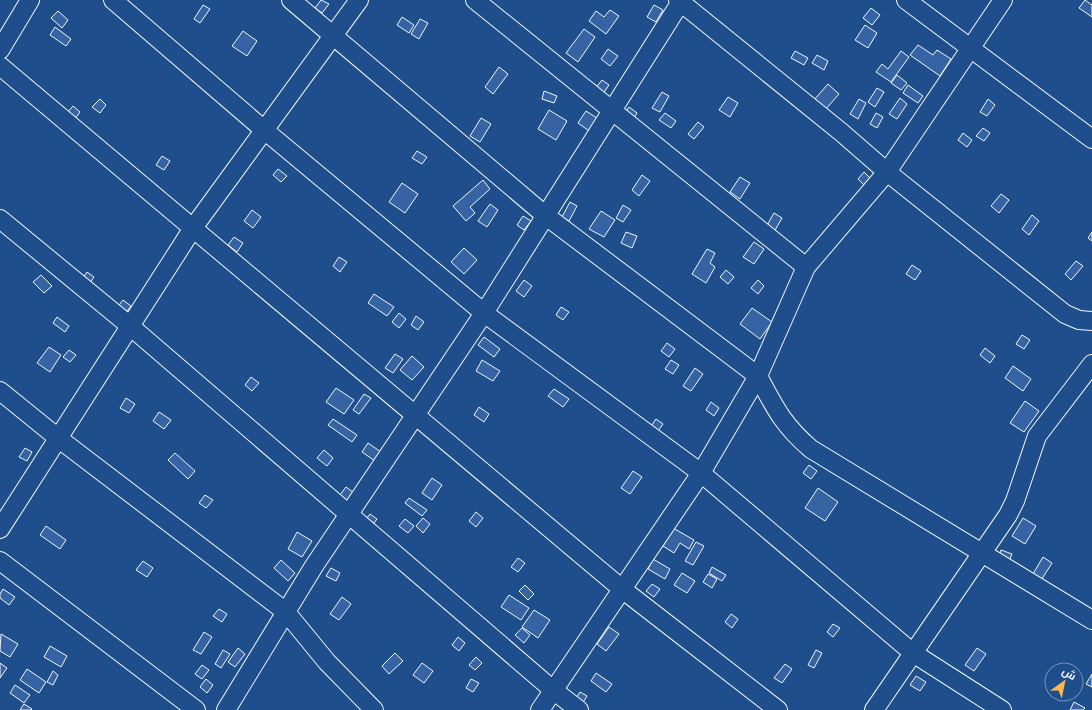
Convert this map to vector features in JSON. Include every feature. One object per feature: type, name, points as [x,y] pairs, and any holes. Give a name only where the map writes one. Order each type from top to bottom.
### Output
[{"type":"street","points":[[0,50],[30,0]]},
{"type":"street","points":[[113,0],[263,129],[484,313],[701,473],[913,653],[1002,710]]},
{"type":"street","points":[[291,0],[546,216],[758,376],[780,417],[794,434],[811,449],[980,554],[1092,620]]},
{"type":"street","points":[[0,529],[193,228],[263,129],[359,0]]},
{"type":"street","points":[[475,0],[806,267]]},
{"type":"street","points":[[906,0],[971,47],[1092,139]]},
{"type":"street","points":[[540,710],[701,473],[758,376],[806,267],[887,172],[1003,0]]},
{"type":"street","points":[[226,710],[286,612],[415,415],[484,313],[680,1],[841,132],[887,172],[1065,314],[1080,320],[1092,321]]},
{"type":"street","points":[[0,66],[622,589],[778,710]]},
{"type":"street","points":[[0,219],[130,326],[553,690],[579,710]]},
{"type":"street","points":[[874,710],[1008,515],[1015,501],[1037,436],[1092,364]]},
{"type":"street","points":[[0,391],[58,438],[286,612],[327,662],[374,710]]},
{"type":"street","points":[[0,561],[196,710]]},
{"type":"building","points":[[321,0],[329,4],[322,13],[315,8]]},
{"type":"building","points":[[1085,0],[1092,5],[1092,17],[1079,8]]},
{"type":"building","points":[[203,5],[210,9],[200,23],[194,19]]},
{"type":"building","points":[[654,5],[663,10],[656,22],[647,17]]},
{"type":"building","points":[[871,8],[880,15],[872,25],[863,18]]},
{"type":"building","points":[[610,10],[619,16],[606,34],[589,21],[596,11],[604,17]]},
{"type":"building","points":[[58,11],[68,20],[62,28],[51,18]]},
{"type":"building","points":[[402,17],[414,25],[409,33],[397,25]]},
{"type":"building","points":[[420,19],[428,23],[419,39],[411,34]]},
{"type":"building","points":[[865,25],[877,33],[868,48],[855,40]]},
{"type":"building","points":[[55,27],[71,39],[66,46],[50,35]]},
{"type":"building","points":[[584,29],[595,37],[578,62],[566,53]]},
{"type":"building","points":[[243,31],[257,41],[247,56],[232,46]]},
{"type":"building","points":[[918,45],[933,55],[937,50],[951,59],[940,76],[910,55]]},
{"type":"building","points":[[608,49],[618,56],[610,66],[601,59]]},
{"type":"building","points":[[795,51],[808,58],[804,65],[791,58]]},
{"type":"building","points":[[901,51],[909,57],[891,82],[876,72],[882,64],[888,69]]},
{"type":"building","points":[[817,55],[828,61],[824,70],[812,63]]},
{"type":"building","points":[[499,67],[508,74],[493,94],[485,87]]},
{"type":"building","points":[[897,75],[907,83],[901,90],[891,83]]},
{"type":"building","points":[[602,80],[609,85],[602,95],[595,89]]},
{"type":"building","points":[[828,84],[839,94],[825,110],[814,100]]},
{"type":"building","points":[[908,85],[923,96],[918,103],[903,93]]},
{"type":"building","points":[[877,88],[884,92],[875,107],[868,102]]},
{"type":"building","points":[[544,91],[557,96],[554,103],[542,99]]},
{"type":"building","points":[[662,92],[669,96],[660,112],[652,108]]},
{"type":"building","points":[[728,97],[738,103],[730,117],[719,110]]},
{"type":"building","points":[[900,98],[907,104],[897,119],[889,114]]},
{"type":"building","points":[[100,99],[106,105],[100,113],[92,107]]},
{"type":"building","points":[[859,99],[866,103],[858,119],[850,114]]},
{"type":"building","points":[[988,99],[995,105],[987,116],[980,112]]},
{"type":"building","points":[[73,106],[80,112],[75,119],[67,113]]},
{"type":"building","points":[[629,107],[637,113],[632,121],[624,115]]},
{"type":"building","points":[[549,110],[567,121],[556,140],[538,129]]},
{"type":"building","points":[[586,111],[600,120],[592,133],[578,123]]},
{"type":"building","points":[[665,113],[676,121],[671,128],[659,120]]},
{"type":"building","points":[[876,113],[883,117],[877,128],[870,124]]},
{"type":"building","points":[[481,118],[491,124],[480,142],[470,136]]},
{"type":"building","points":[[698,122],[704,127],[694,139],[688,134]]},
{"type":"building","points":[[983,128],[990,133],[984,141],[976,136]]},
{"type":"building","points":[[963,133],[972,140],[967,147],[958,140]]},
{"type":"building","points":[[417,151],[427,157],[422,164],[412,158]]},
{"type":"building","points":[[162,156],[170,161],[164,170],[156,165]]},
{"type":"building","points":[[278,169],[287,176],[281,182],[273,175]]},
{"type":"building","points":[[864,172],[871,179],[865,186],[858,179]]},
{"type":"building","points":[[642,175],[650,181],[639,196],[632,190]]},
{"type":"building","points":[[740,177],[750,183],[740,199],[730,192]]},
{"type":"building","points":[[483,180],[490,189],[470,207],[475,213],[466,221],[453,206]]},
{"type":"building","points":[[402,183],[418,194],[405,213],[389,202]]},
{"type":"building","points":[[1001,194],[1009,200],[999,213],[991,206]]},
{"type":"building","points":[[570,202],[577,206],[569,221],[562,217]]},
{"type":"building","points":[[490,204],[498,210],[487,227],[478,221]]},
{"type":"building","points":[[623,205],[631,210],[623,222],[616,218]]},
{"type":"building","points":[[252,210],[261,217],[253,228],[244,221]]},
{"type":"building","points":[[601,211],[615,220],[604,237],[589,229]]},
{"type":"building","points":[[774,213],[782,218],[774,232],[766,227]]},
{"type":"building","points":[[1032,215],[1039,221],[1029,235],[1022,229]]},
{"type":"building","points":[[523,216],[531,221],[524,230],[517,225]]},
{"type":"building","points":[[626,232],[637,236],[632,248],[621,243]]},
{"type":"building","points":[[1092,232],[1092,241],[1088,238]]},
{"type":"building","points":[[234,237],[243,243],[237,252],[228,245]]},
{"type":"building","points":[[754,242],[764,249],[754,264],[743,257]]},
{"type":"building","points":[[464,248],[477,260],[464,274],[451,262]]},
{"type":"building","points":[[707,249],[715,253],[710,263],[715,267],[706,283],[692,274]]},
{"type":"building","points":[[339,257],[347,262],[340,272],[333,266]]},
{"type":"building","points":[[1076,261],[1083,266],[1071,280],[1065,274]]},
{"type":"building","points":[[912,265],[921,271],[915,280],[906,274]]},
{"type":"building","points":[[726,270],[734,277],[728,284],[720,277]]},
{"type":"building","points":[[87,272],[94,277],[87,287],[81,281]]},
{"type":"building","points":[[41,275],[52,286],[44,293],[33,282]]},
{"type":"building","points":[[524,280],[532,286],[524,297],[516,291]]},
{"type":"building","points":[[758,280],[764,286],[758,294],[751,288]]},
{"type":"building","points":[[374,294],[394,307],[387,316],[368,303]]},
{"type":"building","points":[[123,300],[131,306],[125,314],[117,308]]},
{"type":"building","points":[[561,307],[569,312],[563,320],[556,315]]},
{"type":"building","points":[[752,308],[772,322],[760,339],[740,324]]},
{"type":"building","points":[[399,313],[406,319],[399,328],[392,322]]},
{"type":"building","points":[[416,316],[424,322],[418,330],[411,325]]},
{"type":"building","points":[[57,317],[69,326],[65,332],[53,323]]},
{"type":"building","points":[[1022,335],[1030,340],[1024,349],[1016,344]]},
{"type":"building","points":[[484,337],[500,349],[494,357],[478,345]]},
{"type":"building","points":[[667,343],[675,349],[669,357],[661,351]]},
{"type":"building","points":[[49,347],[61,355],[50,372],[37,363]]},
{"type":"building","points":[[985,348],[995,356],[990,363],[980,355]]},
{"type":"building","points":[[69,350],[76,355],[70,362],[63,357]]},
{"type":"building","points":[[395,354],[403,359],[393,373],[385,368]]},
{"type":"building","points":[[412,356],[424,367],[412,380],[400,370]]},
{"type":"building","points":[[482,360],[500,371],[493,381],[476,371]]},
{"type":"building","points":[[671,360],[679,365],[673,374],[665,369]]},
{"type":"building","points":[[1013,366],[1031,379],[1023,391],[1005,378]]},
{"type":"building","points":[[695,368],[703,374],[691,391],[683,386]]},
{"type":"building","points":[[251,377],[259,383],[252,391],[245,385]]},
{"type":"building","points":[[336,388],[354,400],[344,414],[326,402]]},
{"type":"building","points":[[554,389],[569,399],[563,407],[548,396]]},
{"type":"building","points":[[364,394],[371,398],[359,414],[353,410]]},
{"type":"building","points":[[126,398],[135,404],[129,413],[120,408]]},
{"type":"building","points":[[1025,401],[1039,411],[1024,432],[1010,423]]},
{"type":"building","points":[[711,402],[719,408],[714,416],[706,410]]},
{"type":"building","points":[[479,407],[489,414],[484,422],[474,415]]},
{"type":"building","points":[[159,412],[171,420],[164,429],[153,421]]},
{"type":"building","points":[[333,419],[357,435],[352,442],[328,425]]},
{"type":"building","points":[[656,419],[663,424],[656,434],[649,429]]},
{"type":"building","points":[[368,443],[381,452],[375,461],[362,452]]},
{"type":"building","points":[[25,448],[32,452],[27,461],[19,457]]},
{"type":"building","points":[[324,450],[333,458],[327,466],[317,458]]},
{"type":"building","points":[[175,453],[195,471],[188,479],[168,460]]},
{"type":"building","points":[[809,465],[817,471],[811,479],[803,473]]},
{"type":"building","points":[[633,471],[642,477],[630,494],[621,488]]},
{"type":"building","points":[[432,478],[442,485],[432,500],[422,493]]},
{"type":"building","points":[[346,487],[358,496],[349,508],[337,499]]},
{"type":"building","points":[[818,488],[838,502],[825,521],[805,508]]},
{"type":"building","points":[[205,495],[213,500],[206,508],[199,503]]},
{"type":"building","points":[[409,498],[427,510],[422,516],[405,503]]},
{"type":"building","points":[[476,512],[483,518],[476,527],[469,521]]},
{"type":"building","points":[[370,514],[377,519],[371,527],[364,522]]},
{"type":"building","points":[[423,518],[430,524],[423,533],[416,526]]},
{"type":"building","points":[[1023,518],[1036,526],[1025,544],[1012,536]]},
{"type":"building","points":[[405,519],[414,526],[408,533],[399,526]]},
{"type":"building","points":[[46,526],[66,540],[60,549],[40,535]]},
{"type":"building","points":[[673,528],[694,540],[689,549],[680,543],[674,553],[663,546]]},
{"type":"building","points":[[297,532],[312,541],[302,557],[288,549]]},
{"type":"building","points":[[696,542],[704,546],[693,565],[685,561]]},
{"type":"building","points":[[1001,550],[1012,554],[1008,563],[998,558]]},
{"type":"building","points":[[1043,557],[1052,563],[1038,585],[1030,579]]},
{"type":"building","points":[[518,558],[525,563],[518,572],[511,567]]},
{"type":"building","points":[[653,559],[670,569],[665,579],[648,569]]},
{"type":"building","points":[[281,560],[295,573],[288,581],[274,568]]},
{"type":"building","points":[[143,561],[153,568],[147,577],[136,570]]},
{"type":"building","points":[[712,567],[726,575],[722,581],[709,573]]},
{"type":"building","points":[[331,568],[340,573],[336,581],[326,576]]},
{"type":"building","points":[[682,573],[695,581],[687,593],[674,585]]},
{"type":"building","points":[[708,574],[717,579],[712,588],[703,582]]},
{"type":"building","points":[[652,584],[660,589],[654,597],[646,591]]},
{"type":"building","points":[[525,585],[534,594],[528,600],[519,591]]},
{"type":"building","points":[[3,589],[15,597],[9,605],[0,598],[0,594]]},
{"type":"building","points":[[509,595],[529,608],[521,620],[501,607]]},
{"type":"building","points":[[342,597],[351,604],[339,620],[330,614]]},
{"type":"building","points":[[219,609],[227,614],[222,622],[213,616]]},
{"type":"building","points":[[534,610],[550,620],[538,638],[522,627]]},
{"type":"building","points":[[731,614],[738,619],[732,628],[725,622]]},
{"type":"building","points":[[833,624],[840,628],[833,637],[827,632]]},
{"type":"building","points":[[609,627],[619,634],[606,651],[597,644]]},
{"type":"building","points":[[522,628],[530,635],[524,643],[515,635]]},
{"type":"building","points":[[204,632],[212,637],[201,654],[193,650]]},
{"type":"building","points":[[1,634],[18,644],[10,657],[0,651]]},
{"type":"building","points":[[458,637],[465,643],[459,651],[452,645]]},
{"type":"building","points":[[50,646],[67,656],[61,667],[44,657]]},
{"type":"building","points":[[238,648],[245,654],[235,667],[228,662]]},
{"type":"building","points":[[977,648],[986,654],[974,671],[965,665]]},
{"type":"building","points":[[223,650],[230,654],[221,668],[215,664]]},
{"type":"building","points":[[816,650],[822,653],[814,668],[808,665]]},
{"type":"building","points":[[395,653],[403,661],[389,674],[382,666]]},
{"type":"building","points":[[476,657],[482,663],[475,670],[469,665]]},
{"type":"building","points":[[0,663],[7,668],[0,678]]},
{"type":"building","points":[[422,663],[433,671],[424,683],[413,675]]},
{"type":"building","points":[[785,664],[792,669],[782,683],[774,678]]},
{"type":"building","points":[[202,665],[209,670],[202,679],[195,674]]},
{"type":"building","points":[[27,669],[46,682],[39,693],[20,680]]},
{"type":"building","points":[[53,671],[58,675],[53,685],[47,682]]},
{"type":"building","points":[[596,673],[612,684],[606,692],[591,681]]},
{"type":"building","points":[[1092,674],[1092,687],[1086,684]]},
{"type":"building","points":[[916,676],[926,682],[920,691],[910,685]]},
{"type":"building","points":[[206,679],[213,685],[207,693],[200,687]]},
{"type":"building","points":[[471,679],[479,683],[473,692],[466,688]]},
{"type":"building","points":[[15,685],[30,695],[24,703],[10,693]]},
{"type":"building","points":[[580,692],[587,696],[582,704],[575,700]]},
{"type":"building","points":[[1074,702],[1085,708],[1083,710],[1070,710]]},
{"type":"building","points":[[24,704],[32,709],[20,710]]}]
